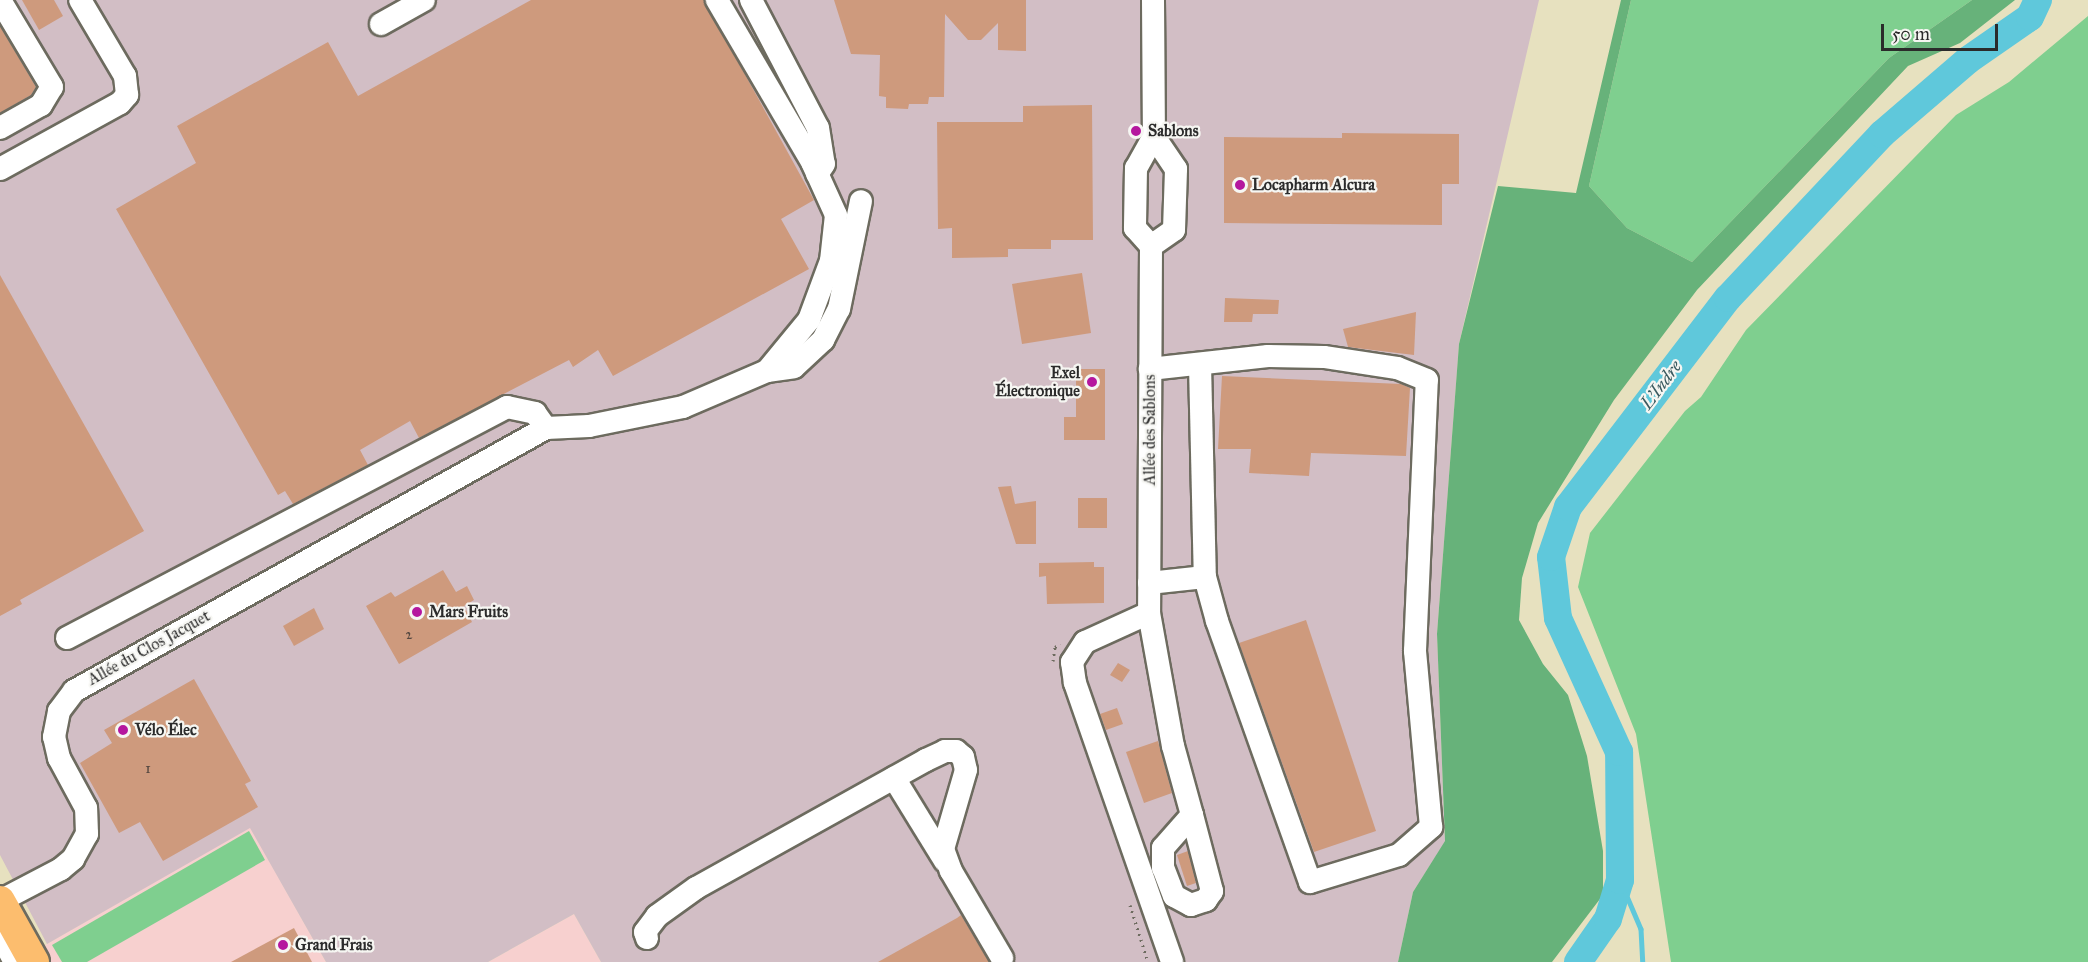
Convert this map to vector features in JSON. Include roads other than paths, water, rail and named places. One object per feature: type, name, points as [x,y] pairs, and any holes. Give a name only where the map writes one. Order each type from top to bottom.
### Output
[{"type":"main road","points":[[0,901],[34,962]]},
{"type":"street","points":[[0,0],[52,87],[41,105],[0,128]]},
{"type":"street","points":[[0,169],[120,103],[127,95],[125,75],[80,0]]},
{"type":"street","points":[[381,24],[424,0]]},
{"type":"street","points":[[717,0],[817,174],[837,215],[831,261],[809,320],[767,371]]},
{"type":"street","points":[[751,0],[818,128],[824,164],[817,174]]},
{"type":"street","points":[[1153,0],[1154,136],[1136,168],[1135,228],[1151,246],[1174,230],[1176,169],[1154,136]]},
{"type":"street","points":[[67,638],[507,407],[535,413],[546,428],[589,426],[683,407],[767,371],[794,367],[823,340],[839,309],[861,201]]},
{"type":"street","name":"Allée des Sablons","points":[[1151,246],[1149,614],[1160,693],[1192,815]]},
{"type":"street","points":[[1150,369],[1268,356],[1323,357],[1397,368],[1427,380],[1415,651],[1431,827],[1399,855],[1310,882],[1217,621],[1205,577],[1200,364]]},
{"type":"street","name":"Allée du Clos Jacquet","points":[[0,901],[61,869],[74,859],[87,834],[86,808],[58,758],[54,737],[59,711],[74,692],[546,428]]},
{"type":"street","points":[[1149,583],[1205,577]]},
{"type":"street","points":[[1149,614],[1085,642],[1072,662],[1075,683],[1172,962]]},
{"type":"street","points":[[647,938],[645,932],[657,916],[696,888],[894,777],[945,751],[956,751],[963,758],[966,770],[962,791],[946,831],[943,849],[951,871]]},
{"type":"street","points":[[894,777],[1002,958]]},
{"type":"street","points":[[0,934],[15,962]]},
{"type":"waterway","name":"L'Indre","points":[[1578,962],[1608,919],[1620,880],[1619,752],[1558,618],[1551,557],[1568,507],[1728,298],[1882,134],[1968,60],[2030,17],[2038,0]]},
{"type":"waterway","points":[[1620,880],[1641,929],[1643,962]]},
{"type":"place","name":"Sablons","points":[[1136,131]]},
{"type":"place","name":"Locapharm Alcura","points":[[1240,185]]},
{"type":"place","name":"Exel Électronique","points":[[1092,382]]},
{"type":"place","name":"Mars Fruits","points":[[417,612]]},
{"type":"place","name":"Vélo Élec","points":[[123,730]]},
{"type":"place","name":"Grand Frais","points":[[283,945]]}]
